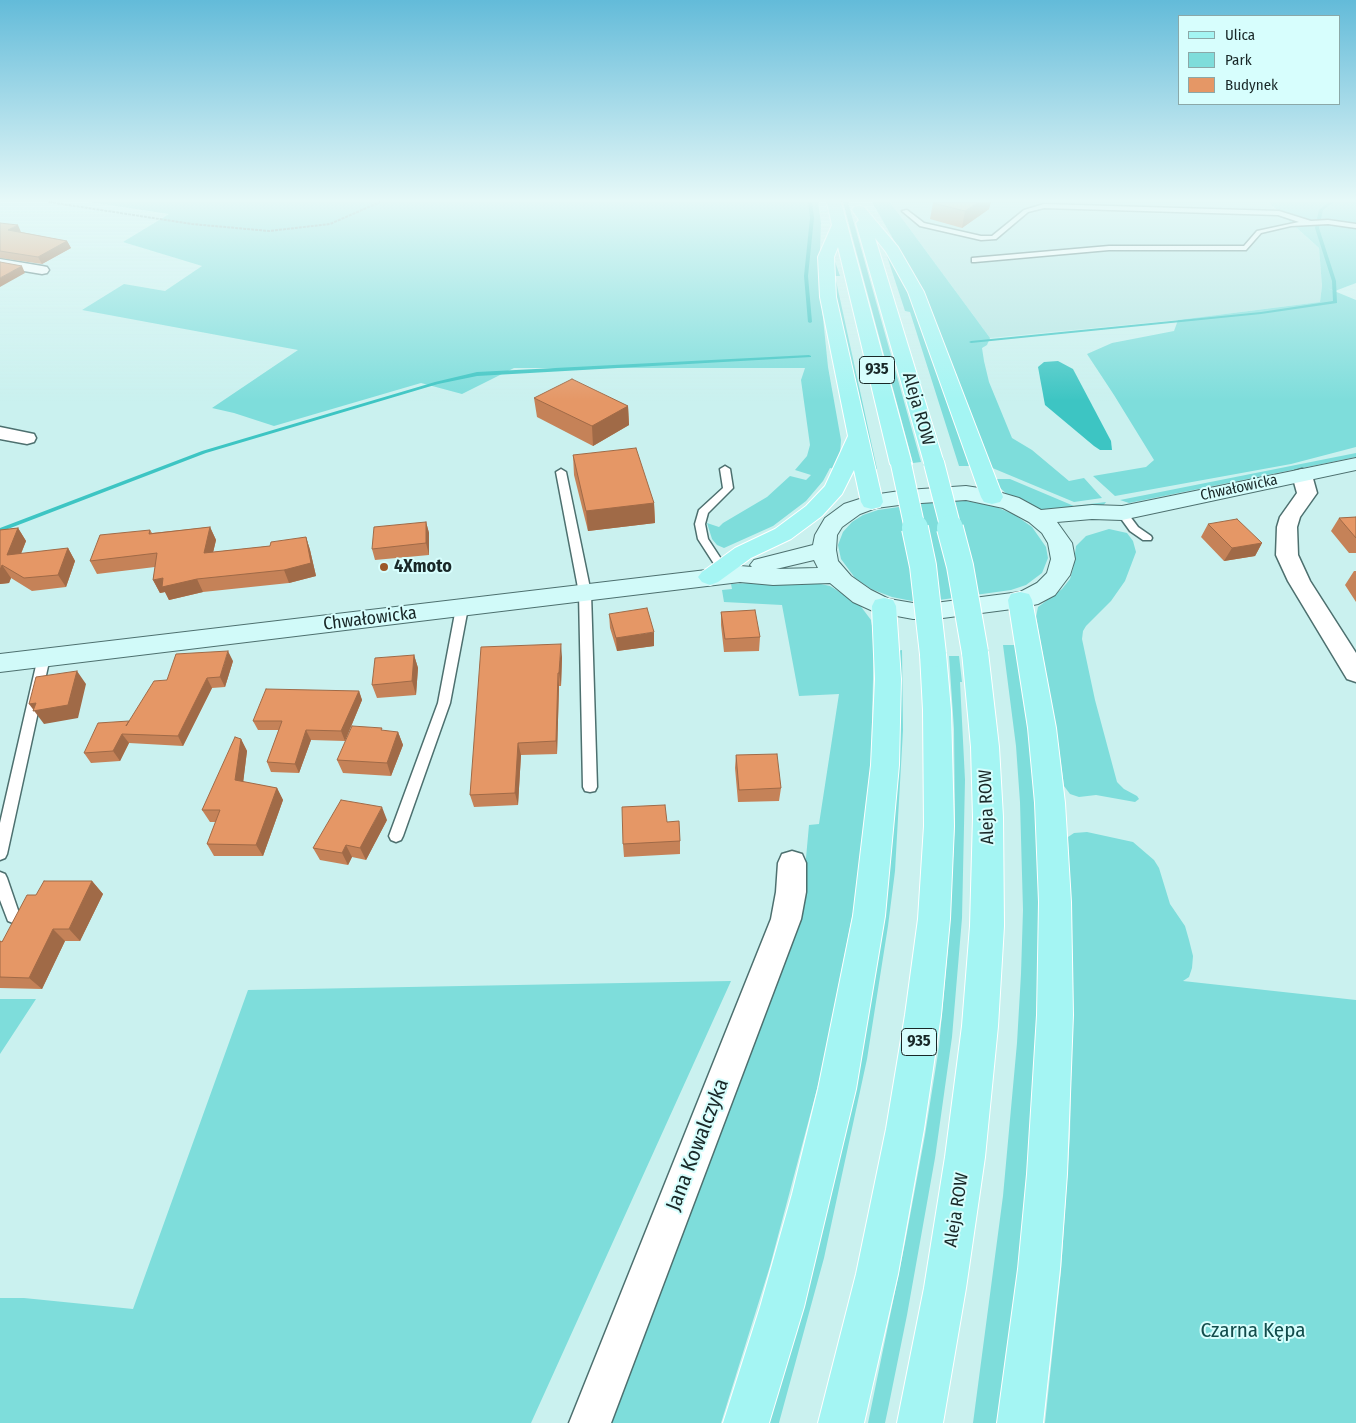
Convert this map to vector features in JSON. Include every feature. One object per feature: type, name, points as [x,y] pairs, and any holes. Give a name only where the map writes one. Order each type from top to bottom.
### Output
[{"type":"main road","points":[[827,268],[828,298],[872,502]]},
{"type":"main road","name":"Aleja ROW","points":[[842,1423],[877,1274],[905,1129],[923,1015],[934,918],[939,834],[939,747],[933,654],[923,566],[901,464],[851,268]]},
{"type":"main road","name":"Aleja ROW","points":[[876,268],[934,463],[960,566],[975,652],[985,747],[988,843],[987,926],[980,1026],[957,1213],[920,1423]]},
{"type":"main road","points":[[903,268],[916,292],[992,497]]},
{"type":"main road","points":[[724,573],[742,553],[783,534],[814,511],[834,489],[858,436]]},
{"type":"main road","name":"Chwałowicka","points":[[1037,516],[1092,512],[1122,513],[1356,464]]},
{"type":"main road","points":[[952,493],[992,497],[1012,503],[1037,516],[1050,528],[1060,543],[1063,559],[1058,575],[1046,588],[1020,600],[934,611],[913,611],[884,606],[862,596],[834,575],[827,564],[824,550],[826,535],[833,523],[852,509],[872,502],[952,493]]},
{"type":"main road","name":"Chwałowicka","points":[[1060,543],[1074,534],[1104,524],[1122,513]]},
{"type":"main road","name":"Chwałowicka","points":[[0,663],[585,593],[724,573],[824,550]]},
{"type":"main road","name":"Chwałowicka","points":[[724,573],[772,577],[834,575]]},
{"type":"main road","points":[[1020,600],[1042,728],[1050,804],[1055,902],[1055,1015],[1046,1184],[1028,1371],[1020,1423]]},
{"type":"main road","points":[[746,1423],[782,1307],[812,1194],[837,1090],[866,935],[877,861],[886,765],[888,679],[884,606]]},
{"type":"street","points":[[32,268],[42,270]]},
{"type":"street","points":[[0,432],[27,438]]},
{"type":"street","points":[[1302,475],[1307,493],[1290,517],[1287,527],[1287,555],[1299,581],[1356,673]]},
{"type":"street","name":"Jana Kowalczyka","points":[[590,1423],[786,919],[791,892],[792,863]]},
{"type":"lane","points":[[724,573],[703,539],[700,524],[703,512],[728,488],[725,469]]},
{"type":"lane","points":[[561,472],[585,593],[590,787]]},
{"type":"lane","points":[[1122,513],[1128,523],[1147,538]]},
{"type":"lane","points":[[396,836],[444,703],[462,608]]},
{"type":"lane","points":[[0,854],[44,657]]},
{"type":"lane","points":[[0,878],[12,916]]},
{"type":"shaded area","points":[[939,268],[1321,268],[1322,286],[1320,302],[1178,320],[990,338]]},
{"type":"shaded area","points":[[1058,361],[1073,369],[1111,441],[1112,450],[1100,450],[1094,446],[1045,405],[1038,367],[1044,362]]},
{"type":"green space","points":[[198,268],[819,268],[828,367],[841,440],[840,455],[836,469],[830,468],[823,481],[806,501],[773,526],[724,548],[717,545],[712,539],[707,523],[719,527],[767,497],[790,476],[806,480],[811,475],[795,470],[807,456],[810,445],[801,380],[805,368],[514,368],[462,394],[421,383],[274,426],[212,408],[298,350],[82,310],[124,284],[165,291]]},
{"type":"green space","points":[[834,268],[837,268],[840,276],[835,276],[877,469],[873,469],[835,295]]},
{"type":"green space","points":[[861,268],[867,268],[921,462],[913,463]]},
{"type":"green space","points":[[891,268],[895,268],[912,299],[971,466],[959,466],[910,312],[905,311]]},
{"type":"green space","points":[[910,268],[939,268],[990,338],[987,345],[982,348],[984,361],[989,382],[1012,438],[1032,450],[1069,481],[1084,478],[1102,498],[1074,502],[990,467],[926,296]]},
{"type":"green space","points":[[1321,268],[1356,268],[1356,283],[1335,291],[1327,288],[1356,300],[1356,447],[1291,464],[1115,496],[1093,476],[1146,467],[1154,460],[1087,354],[1112,343],[1174,331],[1178,320],[1320,302],[1322,286]]},
{"type":"green space","points":[[1356,453],[1356,457],[1129,503],[1120,500]]},
{"type":"green space","points":[[995,479],[1010,479],[1074,506],[1106,502],[1103,506],[1051,511],[1042,510],[1008,495],[999,487]]},
{"type":"green space","points":[[962,500],[994,506],[1015,515],[1032,527],[1046,547],[1048,558],[1042,573],[1026,585],[1011,590],[932,601],[912,601],[892,597],[871,589],[855,578],[841,559],[838,545],[843,532],[852,522],[863,515],[878,510]]},
{"type":"green space","points":[[1109,529],[1127,533],[1133,541],[1136,552],[1125,581],[1111,601],[1086,626],[1082,639],[1095,700],[1117,782],[1124,789],[1137,796],[1139,799],[1135,802],[1096,795],[1079,797],[1070,794],[1064,786],[1057,734],[1036,617],[1038,607],[1062,589],[1070,579],[1076,546],[1086,536]]},
{"type":"green space","points":[[803,580],[830,586],[859,604],[871,620],[874,637],[871,764],[861,856],[854,907],[821,1074],[770,1266],[721,1423],[604,1423],[805,869],[809,825],[819,824],[839,694],[799,696],[782,605],[724,602],[722,590],[732,589],[731,584]]},
{"type":"green space","points":[[1003,645],[1018,645],[1021,665],[1037,810],[1041,976],[1027,1203],[999,1423],[973,1423],[1003,1196],[1017,1043],[1021,974],[1023,910],[1020,802],[1016,746]]},
{"type":"green space","points":[[902,650],[903,730],[895,871],[867,1059],[824,1258],[779,1423],[767,1423],[774,1398],[897,651]]},
{"type":"green space","points":[[949,656],[959,656],[962,682],[960,682],[965,780],[962,918],[952,1037],[935,1158],[907,1315],[885,1423],[868,1423],[905,1243],[939,1047],[949,936],[955,821],[954,729]]},
{"type":"green space","name":"Czarna Kępa","points":[[1087,832],[1133,842],[1154,860],[1159,868],[1170,904],[1185,926],[1193,956],[1189,977],[1183,981],[1356,1000],[1356,1423],[1045,1423],[1061,1271],[1070,1135],[1073,970],[1068,837],[1074,833]]},
{"type":"green space","points":[[731,981],[531,1423],[0,1423],[0,1298],[24,1298],[133,1309],[248,990]]},
{"type":"green space","points":[[0,999],[36,999],[0,1054]]},
{"type":"building","points":[[0,268],[18,268],[0,278]]},
{"type":"building","points":[[572,379],[628,406],[592,426],[534,398]]},
{"type":"building","points":[[636,448],[654,503],[586,511],[573,455]]},
{"type":"building","points":[[1356,517],[1356,538],[1339,518]]},
{"type":"building","points":[[1237,519],[1262,543],[1232,548],[1208,524]]},
{"type":"building","points":[[426,522],[426,543],[372,549],[374,527]]},
{"type":"building","points":[[210,527],[204,553],[270,546],[271,542],[306,537],[311,563],[284,570],[197,579],[162,587],[163,578],[153,580],[157,553],[90,561],[100,535],[150,530],[149,534]]},
{"type":"building","points":[[18,528],[7,555],[68,548],[58,575],[24,578],[2,565],[0,570],[0,530]]},
{"type":"building","points":[[647,608],[654,632],[616,638],[609,614]]},
{"type":"building","points":[[755,610],[760,637],[725,639],[721,612]]},
{"type":"building","points":[[561,644],[558,673],[556,741],[518,743],[515,793],[470,795],[481,647]]},
{"type":"building","points":[[228,651],[220,677],[207,678],[178,736],[122,734],[113,751],[84,753],[98,723],[129,721],[126,726],[154,681],[167,680],[176,654]]},
{"type":"building","points":[[414,655],[412,681],[372,685],[375,658]]},
{"type":"building","points":[[77,671],[68,705],[33,711],[36,703],[29,704],[36,677]]},
{"type":"building","points":[[266,689],[359,691],[341,731],[306,730],[295,764],[267,762],[282,721],[253,721]]},
{"type":"building","points":[[352,726],[382,728],[381,730],[398,732],[387,763],[337,760]]},
{"type":"building","points":[[235,737],[241,739],[235,780],[277,788],[256,845],[207,844],[220,810],[202,810]]},
{"type":"building","points":[[777,754],[781,788],[739,790],[736,755]]},
{"type":"building","points":[[341,800],[382,807],[360,848],[346,845],[342,853],[313,848]]},
{"type":"building","points":[[665,805],[667,822],[679,821],[680,841],[623,844],[622,807]]},
{"type":"building","points":[[44,881],[92,881],[69,929],[53,929],[29,978],[0,977],[0,941],[2,942],[27,895],[36,895]]},
{"type":"waterway","points":[[807,268],[810,322]]},
{"type":"waterway","points":[[971,342],[1261,313],[1335,302],[1334,281],[1330,268]]},
{"type":"waterway","points":[[0,530],[204,452],[437,383],[477,374],[809,356]]},
{"type":"place","name":"4Xmoto","points":[[384,567]]}]
